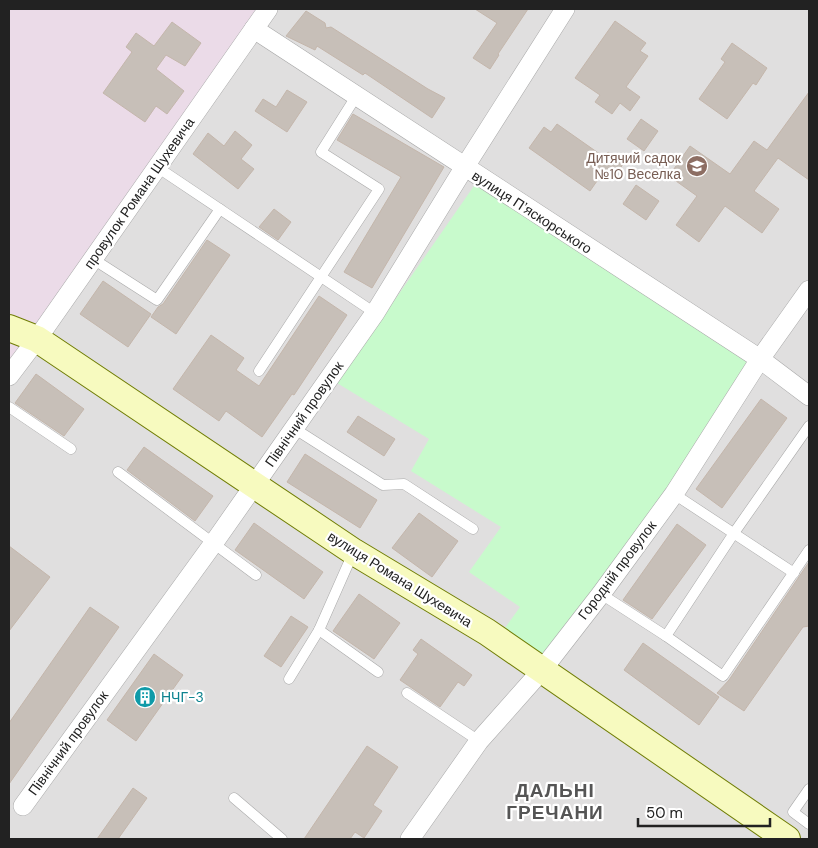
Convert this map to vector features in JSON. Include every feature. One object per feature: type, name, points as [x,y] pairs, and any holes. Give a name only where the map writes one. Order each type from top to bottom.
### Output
[{"type":"street","name":"провулок Романа Шухевича","points":[[9,376],[37,339],[268,9]]},
{"type":"street","name":"Північний провулок","points":[[23,806],[213,544],[375,313],[565,9]]},
{"type":"street","name":"вулиця Пʼяскорського","points":[[254,30],[357,95],[464,168],[760,359],[809,396]]},
{"type":"street","name":"Городній провулок","points":[[410,839],[480,741],[542,670],[601,594],[674,494],[760,359],[809,290]]},
{"type":"street","name":"вулиця Романа Шухевича","points":[[9,328],[37,339],[354,552],[487,632],[787,839]]},
{"type":"lane","points":[[259,371],[379,189],[321,152],[357,95]]},
{"type":"lane","points":[[157,167],[375,313]]},
{"type":"lane","points":[[93,259],[157,300],[220,209]]},
{"type":"lane","points":[[9,407],[71,449]]},
{"type":"lane","points":[[666,636],[734,533],[809,426]]},
{"type":"lane","points":[[295,429],[382,485],[404,484],[473,529]]},
{"type":"lane","points":[[118,472],[256,575]]},
{"type":"lane","points":[[674,494],[794,573]]},
{"type":"lane","points":[[601,594],[723,676],[809,550]]},
{"type":"lane","points":[[288,679],[319,630],[354,552]]},
{"type":"lane","points":[[319,630],[378,672]]},
{"type":"lane","points":[[407,693],[480,741]]},
{"type":"lane","points":[[809,789],[793,812],[809,824]]},
{"type":"lane","points":[[234,798],[282,839]]},
{"type":"shaded area","points":[[9,9],[266,9],[9,376]]},
{"type":"shaded area","points":[[266,9],[809,9],[809,839],[9,839],[9,376]]},
{"type":"green space","points":[[476,183],[757,367],[595,589],[540,659],[502,632],[520,607],[469,572],[501,527],[411,471],[429,439],[337,383]]},
{"type":"building","points":[[475,9],[528,9],[490,69],[473,58],[497,23]]},
{"type":"building","points":[[306,11],[325,23],[326,28],[331,27],[445,98],[432,118],[365,73],[363,75],[317,46],[315,50],[286,36]]},
{"type":"building","points":[[615,21],[646,43],[640,51],[648,56],[626,87],[640,97],[630,111],[620,103],[612,114],[595,102],[600,95],[575,78]]},
{"type":"building","points":[[172,22],[201,43],[185,66],[166,55],[156,69],[184,91],[167,114],[156,106],[145,122],[103,93],[132,52],[126,47],[136,33],[154,46]]},
{"type":"building","points":[[732,43],[767,68],[756,85],[753,83],[727,119],[699,99],[725,62],[721,59]]},
{"type":"building","points":[[287,90],[307,102],[287,132],[255,111],[263,99],[276,107]]},
{"type":"building","name":"Дитячий садок №10 Веселка","points":[[809,92],[809,180],[778,158],[754,191],[779,209],[762,233],[725,206],[699,242],[676,225],[697,196],[669,176],[690,146],[730,174],[754,141],[767,150]]},
{"type":"building","points":[[353,114],[444,167],[372,288],[344,272],[401,177],[337,140]]},
{"type":"building","points":[[641,119],[658,131],[644,151],[627,139]]},
{"type":"building","points":[[557,124],[604,157],[608,152],[624,163],[614,177],[604,171],[590,191],[529,148],[544,127],[551,132]]},
{"type":"building","points":[[235,131],[252,145],[241,159],[254,169],[238,189],[193,154],[208,133],[224,146]]},
{"type":"building","points":[[636,185],[659,201],[646,220],[623,204]]},
{"type":"building","points":[[274,209],[291,222],[278,240],[259,227]]},
{"type":"building","points":[[207,240],[230,255],[176,334],[151,317],[158,307],[163,304]]},
{"type":"building","points":[[103,281],[151,314],[128,347],[80,314]]},
{"type":"building","points":[[319,296],[347,315],[294,395],[292,394],[262,437],[226,411],[219,421],[173,389],[211,335],[244,358],[236,370],[259,386]]},
{"type":"building","points":[[36,374],[84,409],[64,436],[15,403]]},
{"type":"building","points":[[761,399],[787,418],[722,508],[696,489]]},
{"type":"building","points":[[358,416],[395,439],[384,456],[347,432]]},
{"type":"building","points":[[144,447],[213,496],[195,521],[127,470]]},
{"type":"building","points":[[305,454],[377,500],[360,528],[287,482]]},
{"type":"building","points":[[419,513],[458,541],[432,577],[392,548]]},
{"type":"building","points":[[254,523],[323,572],[304,599],[235,550]]},
{"type":"building","points":[[677,524],[706,545],[652,619],[623,600]]},
{"type":"building","points":[[9,546],[50,577],[9,631]]},
{"type":"building","points":[[809,562],[809,626],[803,627],[744,711],[717,693],[729,680]]},
{"type":"building","points":[[359,594],[400,623],[374,659],[333,631]]},
{"type":"building","points":[[90,607],[119,627],[9,784],[9,723]]},
{"type":"building","points":[[291,616],[308,627],[281,667],[264,656]]},
{"type":"building","points":[[421,639],[472,675],[464,686],[458,682],[440,707],[400,680],[418,654],[413,650]]},
{"type":"building","points":[[643,643],[719,697],[699,725],[624,670]]},
{"type":"building","name":"НЧГ-3","points":[[154,654],[183,675],[136,741],[107,720]]},
{"type":"building","points":[[367,746],[398,767],[373,805],[382,811],[364,838],[355,832],[350,839],[304,839]]},
{"type":"building","points":[[133,788],[147,798],[118,839],[97,839]]},
{"type":"place","name":"Дитячий садок №10 Веселка","points":[[697,166]]},
{"type":"place","name":"НЧГ-3","points":[[145,697]]},
{"type":"district","name":"ДАЛЬНІ ГРЕЧАНИ","points":[[555,801]]}]
